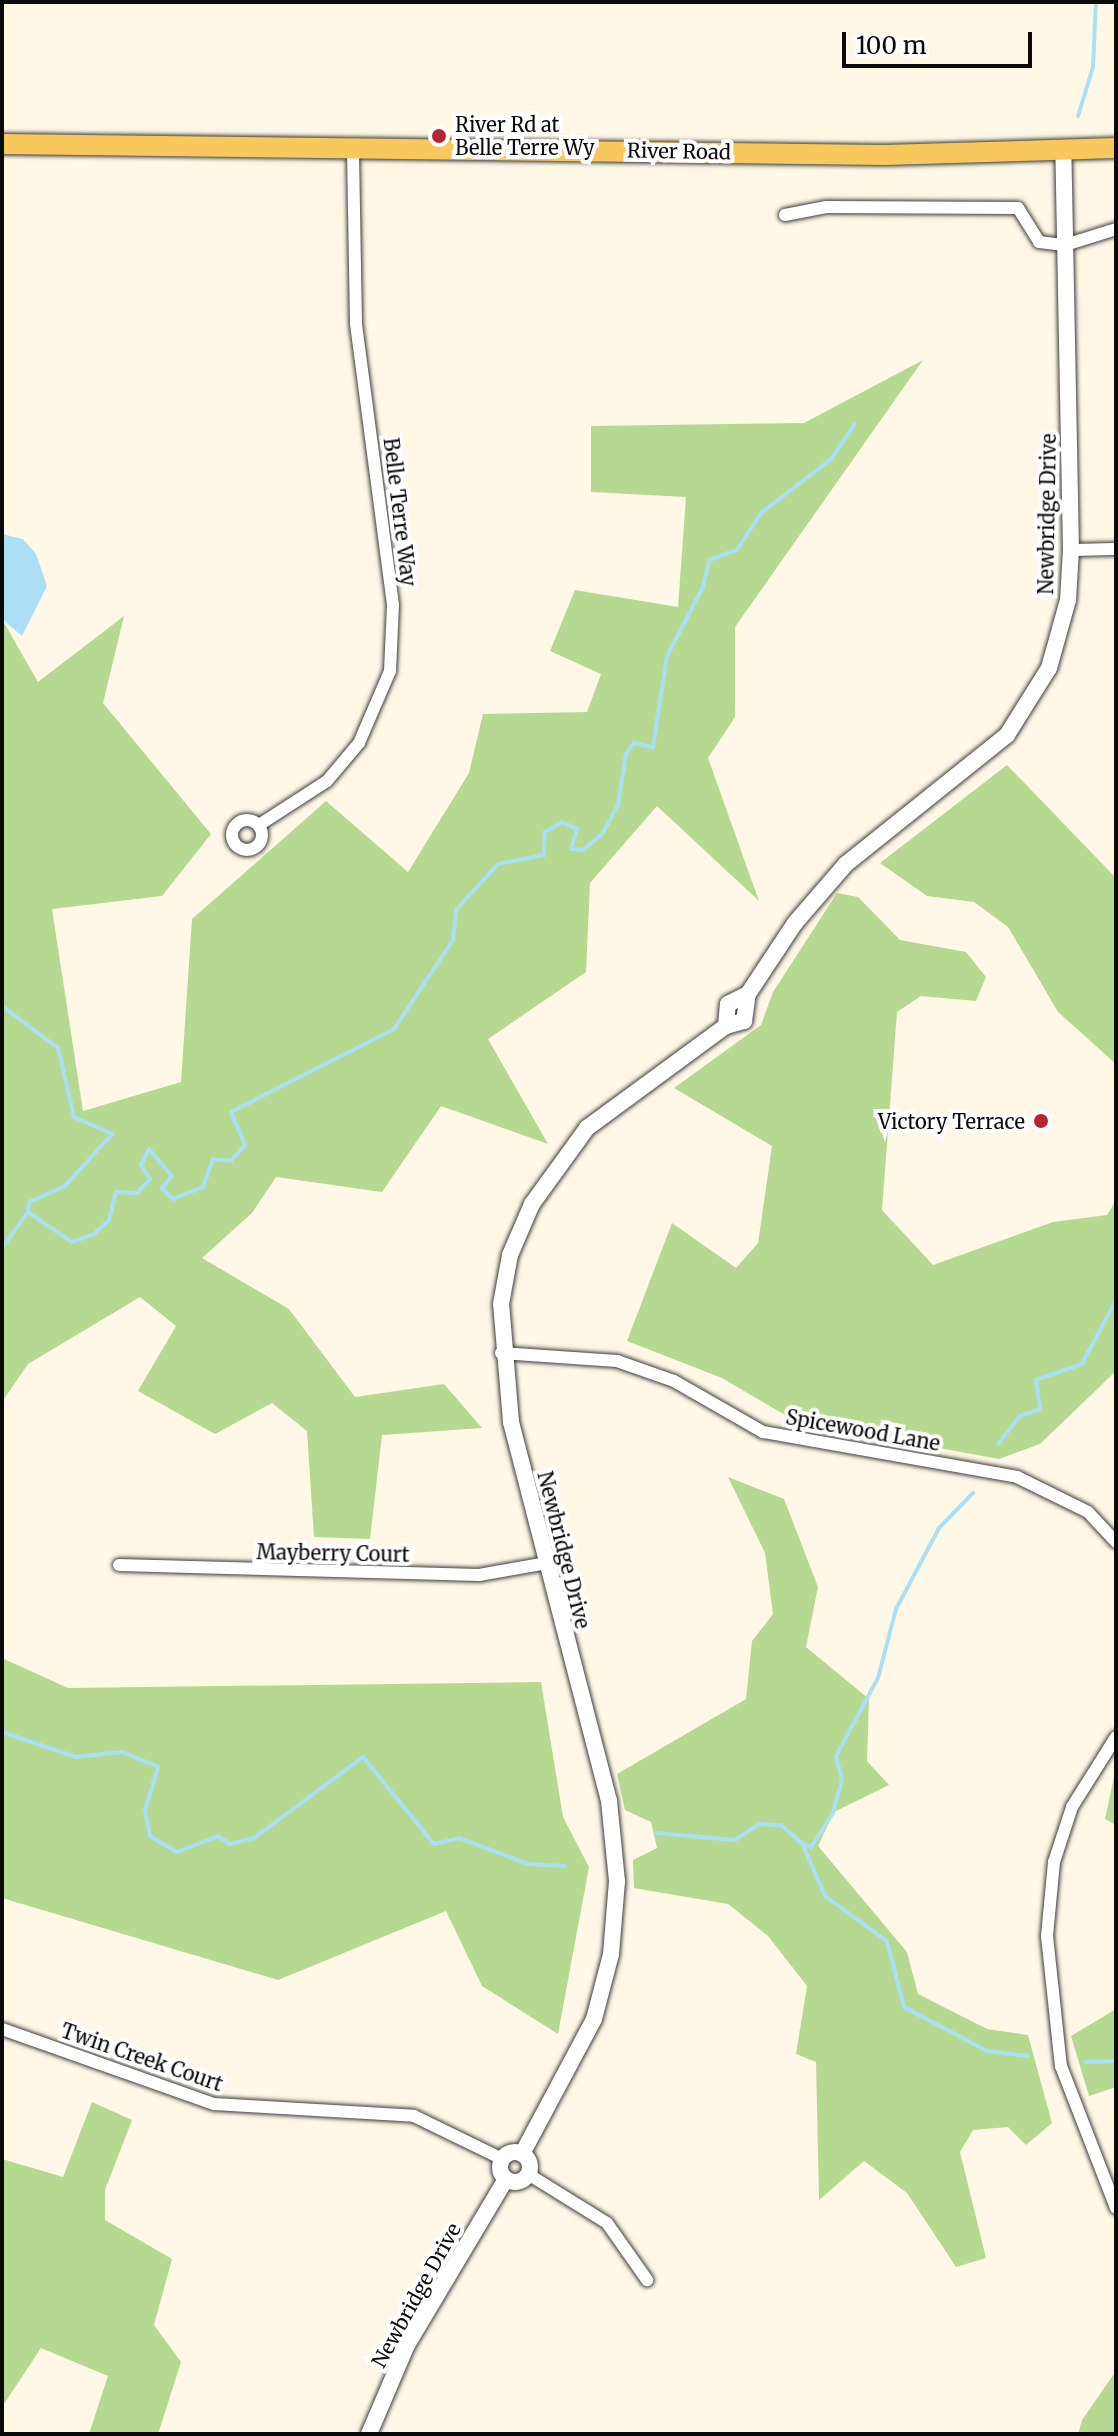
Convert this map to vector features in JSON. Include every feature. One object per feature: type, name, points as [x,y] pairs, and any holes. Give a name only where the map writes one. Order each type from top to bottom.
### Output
[{"type":"main road","name":"River Road","points":[[2,144],[353,149],[1116,148]]},
{"type":"street","name":"Belle Terre Way","points":[[259,825],[327,781],[359,743],[390,671],[393,605],[356,324],[353,149]]},
{"type":"street","name":"Newbridge Drive","points":[[522,2154],[594,2019],[611,1954],[617,1881],[609,1801],[547,1563],[501,1353],[510,1255],[561,1156],[617,1103],[726,1026],[747,1018],[748,994],[795,923],[846,864],[977,763],[1030,704],[1064,614],[1071,550],[1063,150]]},
{"type":"street","points":[[785,215],[826,207],[1018,208],[1039,242],[1065,245],[1116,229]]},
{"type":"street","points":[[1071,550],[1116,549]]},
{"type":"street","name":"Spicewood Lane","points":[[501,1353],[617,1361],[674,1381],[763,1432],[1017,1477],[1088,1512],[1116,1542]]},
{"type":"street","name":"Mayberry Court","points":[[119,1565],[479,1575],[547,1563]]},
{"type":"street","points":[[1116,1737],[1072,1807],[1054,1862],[1047,1936],[1061,2066],[1116,2208]]},
{"type":"street","name":"Twin Creek Court","points":[[2,2029],[214,2104],[414,2116],[502,2159]]},
{"type":"street","points":[[528,2174],[506,2179],[502,2159],[522,2154],[528,2174],[607,2223],[647,2280]]},
{"type":"street","name":"Newbridge Drive","points":[[369,2434],[407,2345],[506,2179]]},
{"type":"green space","points":[[923,360],[735,627],[735,717],[708,758],[759,901],[657,806],[590,883],[586,972],[488,1039],[548,1144],[441,1106],[382,1192],[276,1177],[252,1213],[202,1258],[289,1309],[355,1397],[444,1384],[482,1428],[382,1435],[370,1539],[314,1537],[307,1431],[272,1403],[215,1434],[138,1391],[176,1326],[140,1297],[28,1364],[2,1402],[2,619],[38,682],[124,616],[103,703],[211,834],[162,896],[52,909],[83,1111],[181,1082],[192,919],[326,801],[408,872],[469,773],[483,714],[587,712],[601,674],[550,651],[575,590],[678,607],[686,497],[591,492],[591,426],[804,423]]},
{"type":"green space","points":[[1007,765],[1116,878],[1116,1064],[1058,1012],[1008,927],[974,902],[927,896],[880,863]]},
{"type":"green space","points":[[837,893],[858,897],[900,940],[966,952],[986,977],[976,1001],[921,996],[897,1012],[882,1210],[933,1265],[1053,1222],[1107,1215],[1116,1200],[1116,1371],[1040,1444],[999,1459],[797,1422],[722,1378],[627,1341],[672,1223],[736,1268],[758,1243],[772,1146],[674,1088],[761,1025],[773,992]]},
{"type":"green space","points":[[728,1477],[784,1499],[818,1587],[806,1647],[869,1699],[867,1761],[889,1785],[834,1812],[818,1846],[907,1952],[918,1994],[987,2029],[1028,2035],[1052,2123],[1026,2145],[1008,2127],[973,2130],[960,2152],[986,2258],[956,2267],[907,2193],[864,2161],[819,2200],[816,2062],[796,2054],[807,1986],[768,1936],[728,1904],[634,1888],[633,1860],[657,1848],[651,1822],[625,1810],[617,1774],[746,1699],[752,1641],[773,1614],[765,1553]]},
{"type":"green space","points":[[2,1658],[68,1688],[541,1682],[563,1817],[589,1867],[558,2034],[482,1986],[446,1911],[278,1980],[2,1898]]},
{"type":"green space","points":[[1116,1768],[1116,1825],[1105,1819]]},
{"type":"green space","points":[[1116,2009],[1116,2087],[1089,2096],[1071,2036]]},
{"type":"green space","points":[[92,2102],[132,2120],[105,2190],[105,2220],[172,2259],[154,2325],[181,2362],[158,2434],[89,2434],[108,2376],[41,2348],[2,2407],[2,2159],[63,2177]]},
{"type":"green space","points":[[1116,2371],[1116,2434],[1078,2434],[1082,2420]]},
{"type":"water","points":[[2,534],[23,539],[36,554],[47,586],[22,636],[2,619]]},
{"type":"waterway","points":[[1078,116],[1093,67],[1096,2]]},
{"type":"waterway","points":[[2,1248],[28,1212],[72,1242],[94,1234],[109,1220],[116,1192],[137,1193],[150,1179],[141,1165],[149,1149],[172,1176],[162,1188],[173,1199],[203,1187],[213,1159],[231,1161],[245,1145],[231,1112],[394,1029],[453,940],[456,910],[498,864],[544,855],[545,832],[562,822],[577,829],[571,849],[583,850],[602,834],[618,805],[626,754],[634,743],[653,747],[667,656],[703,587],[709,560],[737,550],[761,513],[831,459],[855,424]]},
{"type":"waterway","points":[[2,1006],[58,1048],[74,1117],[112,1134],[65,1186],[29,1202],[28,1211]]},
{"type":"waterway","points":[[998,1444],[1020,1416],[1040,1409],[1036,1380],[1082,1364],[1116,1300]]},
{"type":"waterway","points":[[803,1844],[811,1847],[833,1813],[842,1779],[836,1756],[878,1678],[896,1609],[939,1528],[973,1493]]},
{"type":"waterway","points":[[2,1732],[76,1757],[123,1752],[158,1767],[145,1810],[150,1836],[177,1852],[218,1836],[230,1844],[254,1838],[363,1757],[434,1844],[459,1838],[528,1864],[565,1866]]},
{"type":"waterway","points":[[656,1833],[735,1840],[759,1824],[781,1825],[802,1843],[825,1896],[887,1941],[904,2007],[987,2051],[1028,2056]]},
{"type":"waterway","points":[[1086,2062],[1116,2061]]},
{"type":"place","name":"River Rd at Belle Terre Wy","points":[[439,136]]},
{"type":"place","name":"Victory Terrace","points":[[1041,1121]]}]
